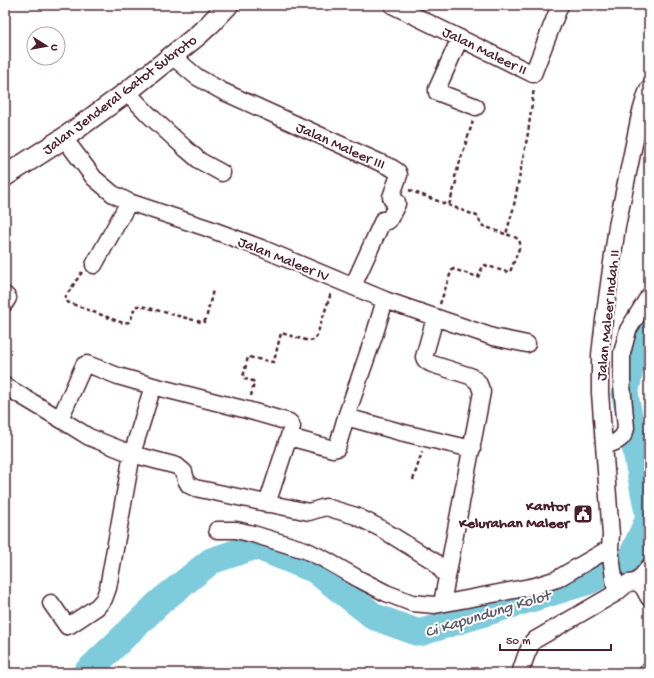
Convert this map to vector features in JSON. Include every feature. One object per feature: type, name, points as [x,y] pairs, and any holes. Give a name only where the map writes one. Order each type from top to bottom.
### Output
[{"type":"main road","name":"Jalan Jenderal Gatot Subroto","points":[[5,176],[64,138],[127,92],[179,61],[198,36],[210,24],[222,7]]},
{"type":"street","name":"Jalan Maleer II","points":[[392,5],[533,74],[560,5]]},
{"type":"street","points":[[460,38],[437,92],[476,107]]},
{"type":"street","name":"Jalan Maleer III","points":[[179,61],[197,77],[222,92],[398,172],[399,175],[391,197],[392,200],[397,202],[397,204],[389,220],[383,220],[353,286]]},
{"type":"street","name":"Jalan Maleer Indah II","points":[[616,590],[610,548],[611,535],[599,374],[603,327],[617,226],[645,118],[646,95],[649,88]]},
{"type":"street","points":[[127,92],[148,114],[200,161],[222,173]]},
{"type":"street","name":"Jalan Maleer IV","points":[[64,138],[94,178],[113,194],[129,202],[261,248],[385,300],[435,318],[493,337],[527,344]]},
{"type":"street","points":[[94,265],[129,202]]},
{"type":"street","points":[[5,295],[8,298],[5,304]]},
{"type":"street","points":[[604,444],[609,445],[616,442],[625,433],[622,353],[628,330],[649,296]]},
{"type":"street","points":[[289,437],[335,449],[337,448],[385,300]]},
{"type":"street","points":[[435,318],[424,360],[426,362],[470,376],[478,382],[482,392],[442,603]]},
{"type":"street","points":[[60,419],[84,364],[90,364],[118,376],[288,422],[292,427],[267,504]]},
{"type":"street","points":[[5,386],[90,438],[132,454],[177,466],[184,472],[189,485],[195,488],[309,512],[326,507],[356,516],[380,528],[435,562],[446,577]]},
{"type":"street","points":[[51,603],[67,626],[97,607],[104,599],[108,588],[132,454],[153,386]]},
{"type":"street","points":[[346,417],[472,450]]},
{"type":"street","points":[[217,530],[236,530],[305,550],[386,593],[412,603],[435,605],[535,586],[557,579],[610,548]]},
{"type":"street","points":[[520,673],[533,641],[616,590],[628,584],[637,582],[649,567]]},
{"type":"street","points":[[637,582],[643,587],[649,598]]},
{"type":"path","points":[[506,234],[513,210],[528,133],[536,77],[533,74]]},
{"type":"path","points":[[449,205],[456,182],[455,177],[476,112],[476,107]]},
{"type":"path","points":[[396,184],[477,216],[479,217],[481,225],[519,239],[520,242],[520,246],[510,272],[485,265],[483,266],[480,276],[474,277],[453,269],[435,318]]},
{"type":"path","points":[[94,265],[86,265],[66,296],[65,300],[123,322],[129,322],[135,307],[137,306],[204,322],[213,290]]},
{"type":"path","points":[[247,410],[254,383],[253,381],[243,378],[248,357],[273,362],[281,333],[309,341],[314,340],[316,338],[336,279]]},
{"type":"path","points":[[413,480],[427,438]]},
{"type":"waterway","name":"Ci Kapundung Kolot","points":[[86,673],[160,602],[211,561],[256,546],[315,570],[375,617],[419,633],[589,581],[630,560],[649,518],[625,395],[636,339],[649,322]]},
{"type":"place","name":"Kantor Kelurahan Maleer","points":[[583,514]]}]
